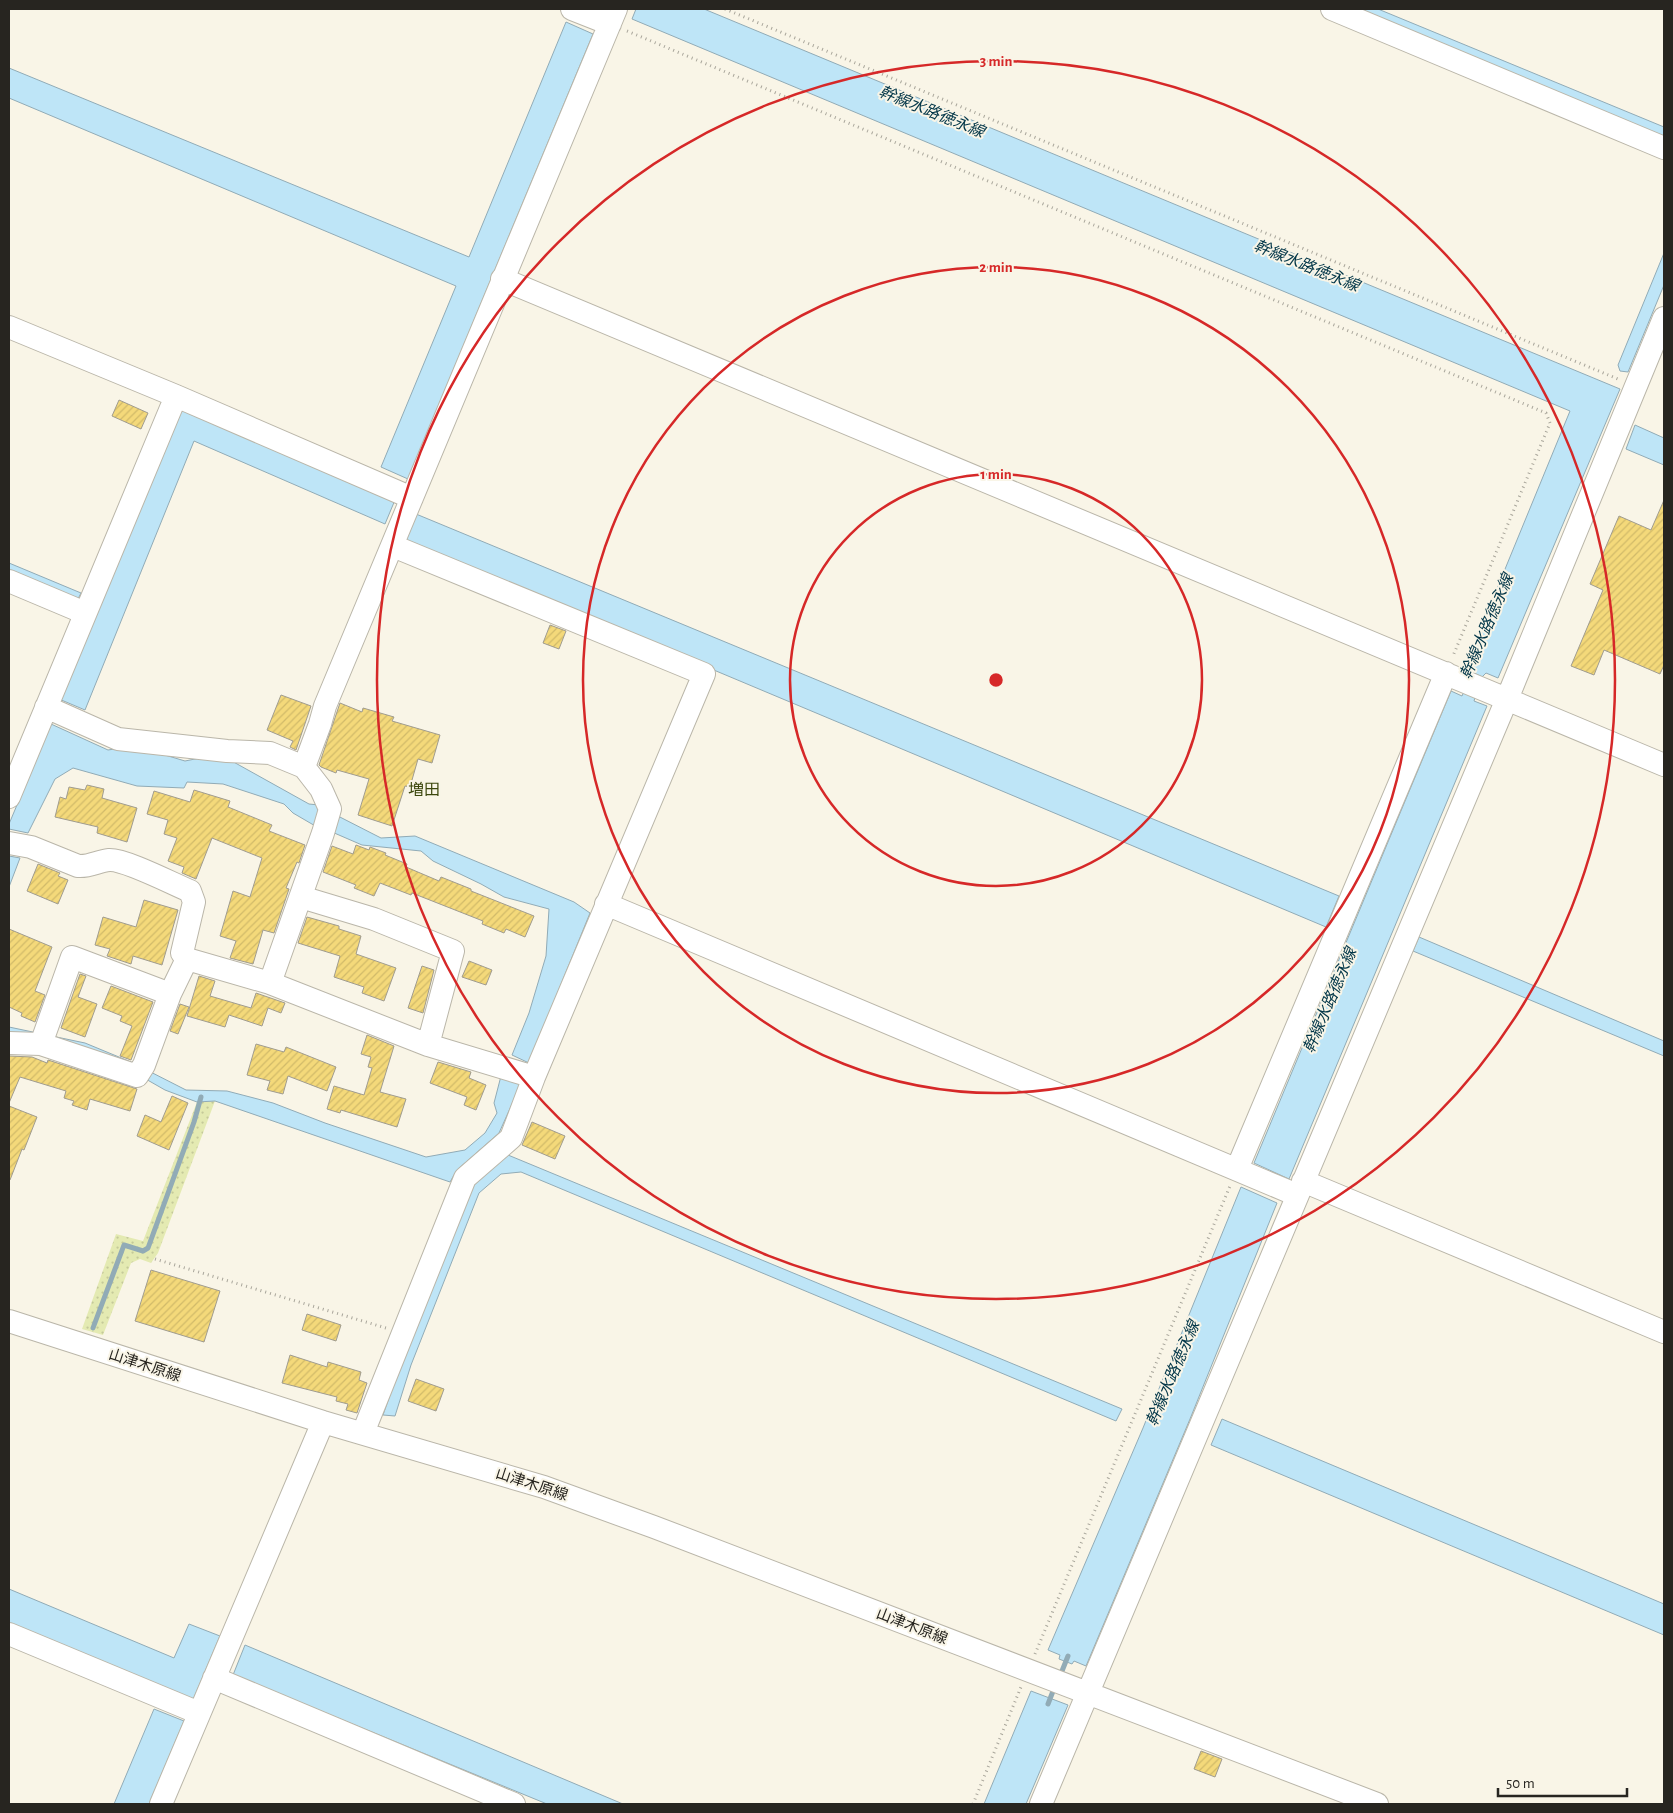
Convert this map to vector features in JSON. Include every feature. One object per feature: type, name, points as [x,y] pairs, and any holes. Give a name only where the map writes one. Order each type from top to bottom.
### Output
[{"type":"street","points":[[304,767],[325,706],[613,16],[572,9]]},
{"type":"street","points":[[1332,9],[1664,148]]},
{"type":"street","points":[[502,279],[1664,765]]},
{"type":"street","points":[[1041,1804],[1078,1690],[1292,1187],[1507,699],[1664,318]]},
{"type":"street","points":[[9,327],[176,396],[412,498]]},
{"type":"street","points":[[9,797],[61,714],[85,613],[176,396]]},
{"type":"street","points":[[363,1433],[465,1178],[511,1138],[534,1077],[704,674],[393,546]]},
{"type":"street","points":[[9,581],[85,613]]},
{"type":"street","points":[[1247,1173],[1465,681]]},
{"type":"street","points":[[61,714],[118,739],[227,751],[270,753],[304,767],[321,789],[330,809],[324,833],[270,983]]},
{"type":"street","points":[[9,843],[30,848],[78,866],[86,867],[108,860],[121,861],[190,891],[194,902],[182,954],[187,959],[270,983],[428,1045],[534,1077]]},
{"type":"street","points":[[301,896],[374,919],[454,950],[428,1045]]},
{"type":"street","points":[[606,904],[1247,1173],[1292,1187],[1664,1332]]},
{"type":"street","points":[[43,1036],[72,957],[170,994]]},
{"type":"street","points":[[9,1043],[43,1036],[140,1070],[170,994],[187,959]]},
{"type":"street","name":"山津木原線","points":[[9,1321],[322,1422],[553,1490],[1377,1804]]},
{"type":"street","points":[[161,1804],[322,1422]]},
{"type":"street","points":[[9,1634],[199,1713]]},
{"type":"street","points":[[214,1678],[514,1804]]},
{"type":"path","points":[[725,9],[1636,387]]},
{"type":"path","points":[[613,16],[1546,413],[1550,423],[1465,681]]},
{"type":"path","points":[[973,1804],[1037,1674],[1247,1173]]},
{"type":"path","points":[[156,1259],[403,1334]]},
{"type":"green space","points":[[215,1101],[158,1253],[151,1263],[140,1259],[131,1263],[103,1335],[82,1329],[116,1234],[143,1241],[197,1102]]},
{"type":"water","points":[[636,9],[704,9],[1620,389],[1498,678],[1486,673],[1482,677],[1474,673],[1476,669],[1466,664],[1570,411],[632,19]]},
{"type":"water","points":[[1355,9],[1378,9],[1664,127],[1664,138]]},
{"type":"water","points":[[566,22],[593,34],[408,479],[381,467],[456,286],[9,98],[9,68],[469,257]]},
{"type":"water","points":[[1664,253],[1664,285],[1628,372],[1620,371],[1618,365]]},
{"type":"water","points":[[179,405],[395,500],[385,524],[194,441],[85,710],[59,699]]},
{"type":"water","points":[[1635,425],[1664,438],[1664,465],[1626,449]]},
{"type":"water","points":[[416,514],[1339,896],[1326,927],[404,540]]},
{"type":"water","points":[[9,563],[81,593],[78,599],[9,571]]},
{"type":"water","points":[[1465,689],[1476,694],[1474,701],[1487,706],[1289,1179],[1254,1163],[1451,691],[1462,696]]},
{"type":"water","points":[[51,724],[108,750],[121,748],[155,752],[185,761],[205,757],[230,760],[309,804],[319,805],[317,827],[293,813],[284,804],[223,784],[187,782],[184,788],[137,786],[73,768],[55,779],[28,833],[9,829],[9,824]]},
{"type":"water","points":[[334,814],[381,838],[415,836],[574,902],[590,913],[529,1063],[512,1055],[529,1013],[546,956],[549,909],[504,897],[433,861],[421,851],[362,845],[332,832]]},
{"type":"water","points":[[9,856],[20,858],[9,887]]},
{"type":"water","points":[[1419,937],[1664,1041],[1664,1056],[1413,951]]},
{"type":"water","points":[[9,1027],[85,1043],[131,1062],[186,1090],[227,1091],[273,1103],[325,1123],[426,1157],[465,1150],[485,1133],[497,1113],[494,1103],[501,1076],[521,1084],[499,1133],[457,1170],[450,1182],[215,1101],[197,1102],[165,1090],[123,1066],[9,1038]]},
{"type":"water","points":[[508,1155],[1122,1409],[1116,1421],[521,1172],[501,1174],[479,1193],[411,1365],[395,1416],[383,1415],[402,1360],[469,1187]]},
{"type":"water","points":[[1241,1187],[1277,1203],[1190,1419],[1086,1666],[1074,1661],[1072,1664],[1059,1659],[1060,1655],[1048,1650],[1143,1428]]},
{"type":"water","points":[[1222,1419],[1664,1604],[1664,1635],[1211,1445]]},
{"type":"water","points":[[9,1589],[174,1658],[189,1624],[220,1636],[193,1700],[9,1624]]},
{"type":"water","points":[[245,1645],[623,1804],[547,1804],[233,1675]]},
{"type":"water","points":[[1031,1691],[1068,1705],[1026,1804],[984,1804]]},
{"type":"water","points":[[154,1709],[184,1721],[149,1804],[114,1804]]},
{"type":"building","points":[[119,400],[148,413],[141,429],[112,416]]},
{"type":"building","points":[[1664,500],[1664,665],[1660,674],[1604,650],[1594,675],[1571,666],[1603,590],[1590,584],[1619,516],[1651,530]]},
{"type":"building","points":[[550,625],[566,631],[559,649],[543,643]]},
{"type":"building","points":[[281,695],[311,706],[296,750],[290,747],[293,741],[267,730]]},
{"type":"building","points":[[340,703],[362,712],[363,708],[394,717],[392,721],[440,735],[432,763],[418,759],[410,787],[405,786],[392,826],[358,815],[369,779],[337,770],[336,773],[319,765]]},
{"type":"building","points":[[87,785],[104,789],[102,798],[137,808],[127,842],[97,833],[98,827],[55,817],[60,797],[66,799],[69,787],[85,790]]},
{"type":"building","points":[[194,790],[230,801],[228,807],[272,825],[269,831],[305,845],[299,863],[297,862],[286,888],[289,889],[274,933],[263,930],[253,964],[230,958],[236,941],[220,936],[233,891],[250,897],[262,858],[212,838],[196,879],[182,873],[184,867],[168,861],[177,838],[164,834],[168,820],[147,814],[154,791],[190,802]]},
{"type":"building","points":[[356,845],[369,850],[370,847],[386,853],[385,855],[407,864],[406,867],[439,881],[441,877],[534,916],[525,937],[506,929],[504,933],[482,924],[483,921],[412,893],[411,895],[380,883],[374,896],[354,888],[356,885],[323,872],[332,846],[353,854]]},
{"type":"building","points":[[38,864],[60,873],[58,876],[68,880],[58,904],[27,891]]},
{"type":"building","points":[[144,900],[178,910],[162,965],[133,956],[131,964],[107,956],[110,949],[95,945],[103,917],[136,927]]},
{"type":"building","points":[[307,917],[339,926],[339,929],[361,936],[356,954],[396,968],[384,1001],[362,993],[364,987],[334,977],[340,956],[298,943]]},
{"type":"building","points":[[9,929],[52,947],[35,991],[45,995],[35,1022],[21,1016],[22,1013],[9,1007]]},
{"type":"building","points":[[469,961],[492,970],[486,985],[462,977]]},
{"type":"building","points":[[422,966],[434,970],[423,1013],[408,1008]]},
{"type":"building","points":[[80,974],[86,976],[78,997],[97,1004],[85,1037],[61,1028]]},
{"type":"building","points":[[199,976],[215,981],[210,996],[251,1008],[256,993],[285,1003],[281,1013],[268,1008],[262,1026],[229,1015],[225,1027],[187,1016]]},
{"type":"building","points":[[111,986],[153,1002],[131,1060],[120,1056],[132,1026],[120,1021],[122,1016],[102,1008]]},
{"type":"building","points":[[180,1004],[189,1007],[178,1034],[170,1031]]},
{"type":"building","points":[[367,1035],[394,1046],[380,1092],[406,1099],[397,1127],[341,1110],[340,1113],[327,1109],[334,1086],[364,1095],[372,1068],[368,1067],[371,1057],[361,1054]]},
{"type":"building","points":[[256,1044],[284,1052],[286,1047],[336,1067],[327,1091],[288,1076],[283,1094],[267,1090],[270,1081],[247,1075]]},
{"type":"building","points":[[9,1056],[32,1057],[47,1063],[48,1060],[137,1089],[130,1111],[90,1099],[87,1110],[72,1105],[74,1101],[64,1098],[66,1091],[20,1077],[9,1103]]},
{"type":"building","points":[[438,1062],[471,1072],[469,1078],[486,1085],[476,1110],[464,1105],[467,1097],[430,1083]]},
{"type":"building","points":[[172,1096],[188,1103],[169,1150],[137,1136],[145,1115],[161,1122]]},
{"type":"building","points":[[9,1106],[37,1117],[10,1180],[9,1180]]},
{"type":"building","points":[[532,1122],[565,1136],[555,1159],[522,1145]]},
{"type":"building","points":[[151,1270],[220,1291],[204,1342],[135,1321]]},
{"type":"building","points":[[307,1314],[341,1325],[336,1341],[302,1330]]},
{"type":"building","points":[[290,1355],[327,1367],[328,1362],[361,1372],[359,1380],[367,1383],[357,1413],[346,1410],[348,1404],[336,1401],[337,1397],[282,1383]]},
{"type":"building","points":[[416,1379],[444,1389],[436,1411],[408,1401]]},
{"type":"building","points":[[1201,1751],[1222,1759],[1215,1777],[1194,1769]]},
{"type":"waterway","points":[[93,1328],[124,1245],[143,1251],[148,1248],[194,1122],[201,1097]]},
{"type":"waterway","name":"幹線水路徳永線","points":[[1060,1676],[1068,1656]]},
{"type":"waterway","name":"幹線水路徳永線","points":[[1048,1704],[1055,1686]]},
{"type":"district","name":"増田","points":[[424,789]]}]
